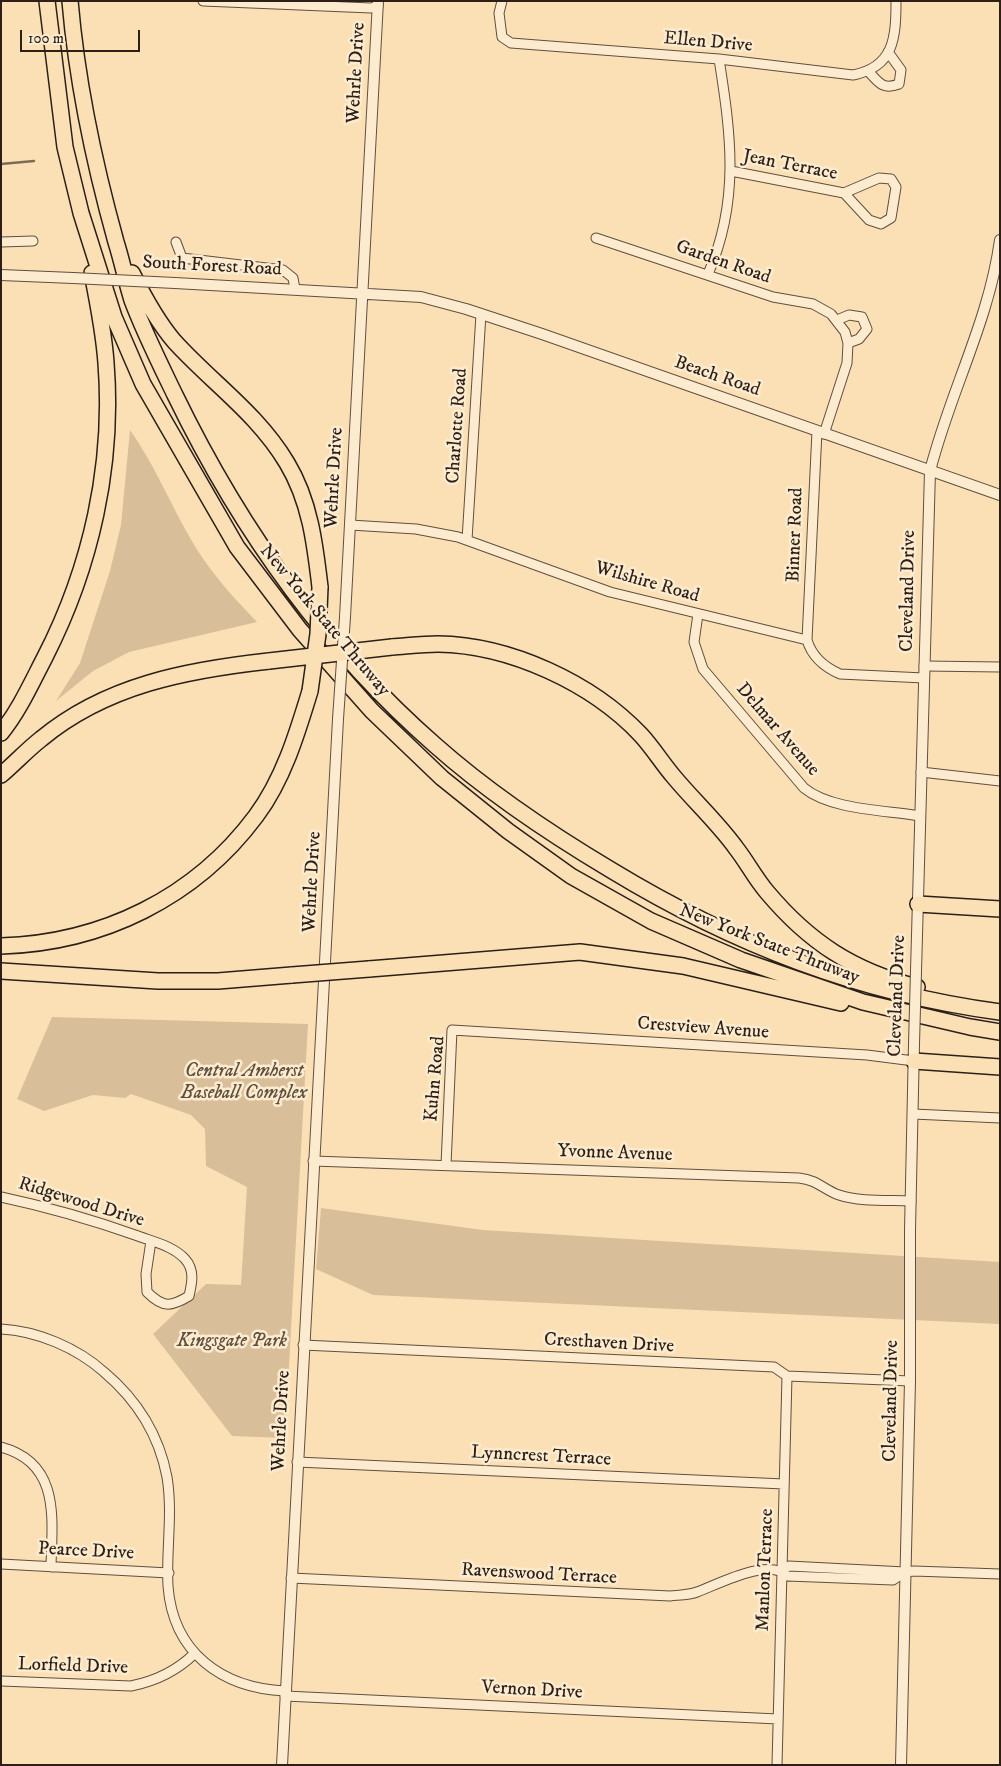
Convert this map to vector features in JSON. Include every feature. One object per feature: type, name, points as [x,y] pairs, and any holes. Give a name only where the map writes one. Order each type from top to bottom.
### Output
[{"type":"highway","name":"New York State Thruway","points":[[47,1],[65,146],[81,213],[114,317],[144,384],[237,547],[300,630],[372,711],[442,778],[508,831],[571,876],[651,921],[741,960],[863,1002],[906,1013],[1000,1032]]},
{"type":"highway","name":"New York State Thruway","points":[[70,1],[73,36],[85,116],[101,189],[132,299],[165,374],[205,455],[249,528],[299,602],[368,679],[432,743],[473,777],[576,849],[642,888],[750,944],[822,971],[891,991],[960,1007],[1000,1012]]},
{"type":"highway","points":[[1,733],[35,677],[58,632],[76,587],[87,550],[101,486],[106,442],[106,364],[100,318],[81,213]]},
{"type":"highway","points":[[1,946],[24,945],[70,938],[108,927],[162,902],[205,871],[230,847],[257,815],[296,738],[310,691],[318,634],[320,587],[313,533],[304,498],[288,463],[251,414],[174,341],[164,328],[145,301],[116,241]]},
{"type":"highway","points":[[1,775],[42,738],[84,710],[108,697],[151,680],[205,668],[392,647],[438,644],[474,648],[516,658],[569,681],[602,703],[640,735],[736,847],[765,890],[799,927],[827,949],[856,966],[894,981],[958,997],[1000,1003]]},
{"type":"highway","points":[[918,904],[1000,909]]},
{"type":"highway","points":[[1,971],[158,981],[218,981],[580,952],[683,966],[858,1007],[906,1013]]},
{"type":"highway","points":[[914,1061],[1000,1067]]},
{"type":"street","points":[[203,1],[281,6],[378,4]]},
{"type":"street","name":"Ellen Drive","points":[[502,1],[499,13],[502,37],[511,42],[719,59],[842,75],[869,72]]},
{"type":"street","points":[[888,52],[900,70],[899,84],[889,88],[881,86],[869,72],[883,61],[888,52],[894,31],[896,1]]},
{"type":"street","name":"Wehrle Drive","points":[[282,1765],[313,1161],[378,4]]},
{"type":"street","points":[[708,274],[718,252],[728,212],[731,171],[731,142],[719,59]]},
{"type":"street","name":"Jean Terrace","points":[[731,171],[844,193],[879,178],[891,179],[896,187],[891,218],[881,224],[870,220],[844,193]]},
{"type":"street","name":"Garden Road","points":[[596,238],[773,297],[813,304],[824,309],[837,320],[845,332],[848,343]]},
{"type":"street","name":"Cleveland Drive","points":[[901,1765],[910,1381],[910,1201],[930,471],[938,439],[984,311],[1000,240]]},
{"type":"street","points":[[1,242],[33,241]]},
{"type":"street","points":[[176,242],[182,258],[284,270],[293,278],[294,289]]},
{"type":"street","name":"South Forest Road","points":[[1,275],[421,296]]},
{"type":"street","name":"Beach Road","points":[[421,296],[481,314],[1000,495]]},
{"type":"street","name":"Charlotte Road","points":[[467,540],[481,314]]},
{"type":"street","points":[[821,432],[847,363],[848,343],[859,339],[867,329],[862,317],[849,315],[837,320]]},
{"type":"street","name":"Binner Road","points":[[807,640],[821,432]]},
{"type":"street","name":"Wilshire Road","points":[[350,525],[416,529],[467,540],[610,592],[807,640]]},
{"type":"street","name":"Delmar Avenue","points":[[698,614],[694,642],[703,669],[804,788],[813,795],[828,802],[920,816]]},
{"type":"street","points":[[807,640],[813,655],[830,670],[840,674],[924,678]]},
{"type":"street","points":[[924,666],[1000,667]]},
{"type":"street","points":[[921,772],[1000,781]]},
{"type":"street","name":"Kuhn Road","points":[[446,1165],[452,1030],[490,1032]]},
{"type":"street","name":"Crestview Avenue","points":[[490,1032],[867,1055],[914,1061]]},
{"type":"street","points":[[912,1114],[1000,1118]]},
{"type":"street","name":"Yvonne Avenue","points":[[313,1161],[799,1178],[818,1182],[833,1192],[847,1197],[910,1201]]},
{"type":"street","name":"Ridgewood Drive","points":[[1,1197],[88,1218],[173,1249],[187,1260],[193,1278],[189,1296],[175,1304],[157,1302],[147,1292],[146,1274],[151,1241]]},
{"type":"street","name":"Vernon Drive","points":[[1,1330],[32,1334],[50,1340],[85,1357],[115,1381],[142,1414],[157,1445],[166,1475],[170,1507],[168,1573],[173,1613],[185,1639],[195,1653],[207,1664],[233,1681],[285,1694],[778,1719]]},
{"type":"street","name":"Cresthaven Drive","points":[[303,1345],[774,1368],[787,1376],[910,1381]]},
{"type":"street","name":"Manlon Terrace","points":[[777,1765],[787,1376]]},
{"type":"street","points":[[1,1447],[24,1458],[40,1474],[46,1484],[52,1506],[51,1567]]},
{"type":"street","name":"Lynncrest Terrace","points":[[297,1462],[784,1484]]},
{"type":"street","name":"Pearce Drive","points":[[1,1564],[168,1573]]},
{"type":"street","name":"Ravenswood Terrace","points":[[291,1578],[670,1596],[695,1593],[756,1571],[781,1570],[787,1566],[905,1572]]},
{"type":"street","points":[[839,1578],[840,1568]]},
{"type":"street","name":"Ravenswood Terrace","points":[[781,1570],[787,1576],[894,1580],[905,1572]]},
{"type":"street","points":[[905,1572],[1000,1574]]},
{"type":"street","name":"Lorfield Drive","points":[[1,1681],[131,1686],[146,1683],[170,1673],[195,1653]]},
{"type":"green space","points":[[130,430],[150,462],[204,560],[236,600],[257,622],[129,652],[93,671],[56,701],[80,663],[110,571],[121,525]]},
{"type":"green space","name":"Central Amherst Baseball Complex","points":[[52,1017],[308,1024],[285,1438],[232,1436],[153,1334],[206,1284],[241,1285],[247,1187],[206,1166],[205,1129],[191,1115],[131,1094],[125,1098],[93,1095],[44,1111],[17,1099]]},
{"type":"green space","points":[[321,1208],[483,1230],[1000,1262],[1000,1324],[373,1295],[316,1269]]},
{"type":"waterway","points":[[1,164],[34,161]]},
{"type":"park label","name":"Kingsgate Park","points":[[232,1342]]}]
